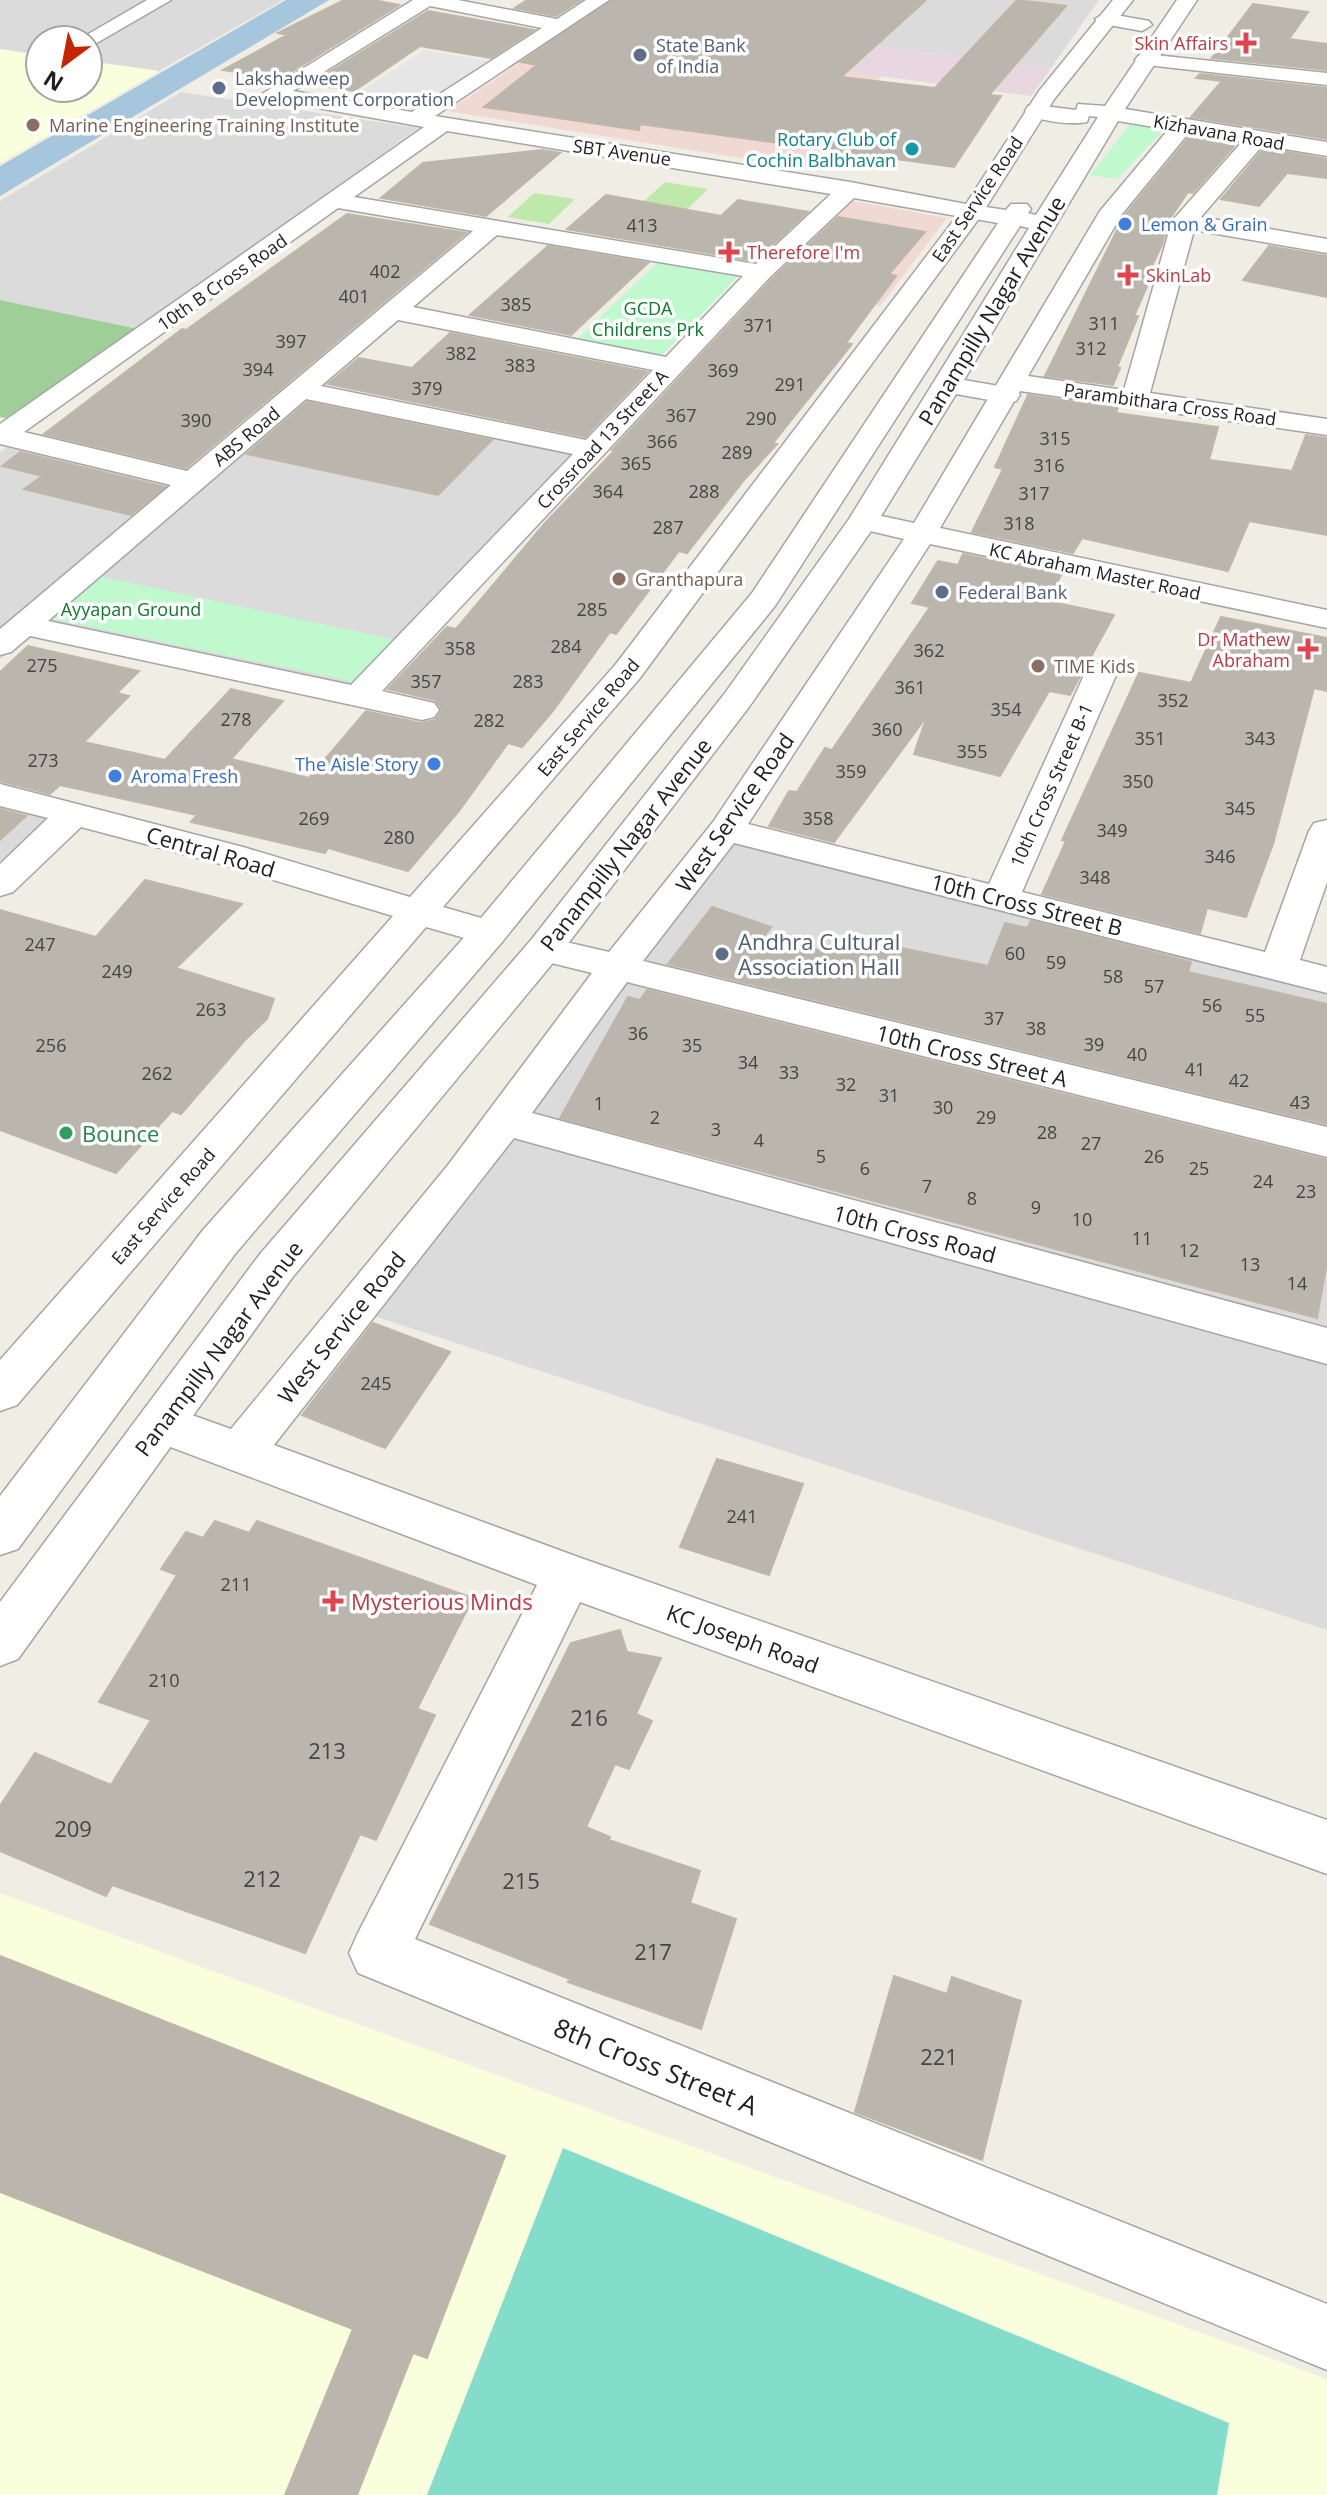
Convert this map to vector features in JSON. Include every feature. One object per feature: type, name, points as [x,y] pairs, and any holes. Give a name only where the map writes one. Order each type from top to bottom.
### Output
[{"type":"street","points":[[104,31],[161,0]]},
{"type":"street","points":[[427,0],[558,25]]},
{"type":"street","name":"SBT Avenue","points":[[427,0],[273,94],[441,125],[850,189],[1028,221]]},
{"type":"street","points":[[489,11],[508,0]]},
{"type":"street","points":[[414,120],[599,0]]},
{"type":"street","name":"Panampilly Nagar Avenue","points":[[1091,113],[1145,60],[1187,0]]},
{"type":"street","points":[[116,5],[143,10]]},
{"type":"street","points":[[1105,19],[1142,8]]},
{"type":"street","name":"Panampilly Nagar Avenue","points":[[7,1621],[161,1423],[276,1266],[544,949],[737,700],[863,521],[948,385],[1028,221],[1091,113],[1142,8]]},
{"type":"street","name":"East Service Road","points":[[0,1392],[628,671],[972,212],[1036,111],[1105,19],[1142,8]]},
{"type":"street","points":[[1145,60],[1327,79]]},
{"type":"street","name":"Kizhavana Road","points":[[1036,111],[1091,113],[1327,149]]},
{"type":"street","name":"10th B Cross Road","points":[[1,436],[441,125]]},
{"type":"street","name":"West Service Road","points":[[240,1453],[463,1176],[616,969],[726,830],[922,534],[1112,211],[1176,135]]},
{"type":"street","points":[[1135,399],[1184,221],[1257,139]]},
{"type":"street","name":"Crossroad 13 Street A","points":[[360,695],[761,272],[850,189]]},
{"type":"street","points":[[335,201],[761,272]]},
{"type":"street","name":"Panampilly Nagar Avenue","points":[[0,1534],[219,1242],[489,933],[764,599],[1028,221]]},
{"type":"street","points":[[1184,221],[1327,246]]},
{"type":"street","name":"ABS Road","points":[[12,635],[492,227]]},
{"type":"street","points":[[393,311],[671,366]]},
{"type":"street","name":"Parambithara Cross Road","points":[[948,385],[1135,399],[1327,427]]},
{"type":"street","points":[[300,390],[594,450]]},
{"type":"street","points":[[1,436],[192,481]]},
{"type":"street","name":"KC Abraham Master Road","points":[[863,521],[1327,619]]},
{"type":"street","points":[[12,635],[360,695],[422,710]]},
{"type":"street","name":"10th Cross Street B-1","points":[[1001,897],[1101,673]]},
{"type":"street","name":"Central Road","points":[[0,795],[230,855],[544,949]]},
{"type":"street","points":[[0,884],[75,813]]},
{"type":"street","name":"10th Cross Street B","points":[[726,830],[1327,980]]},
{"type":"street","points":[[1278,968],[1327,831]]},
{"type":"street","points":[[544,949],[616,969]]},
{"type":"street","name":"10th Cross Street A","points":[[616,969],[1327,1142]]},
{"type":"street","name":"10th Cross Road","points":[[503,1120],[1327,1346]]},
{"type":"street","name":"KC Joseph Road","points":[[100,1400],[568,1575],[1327,1847]]},
{"type":"street","name":"8th Cross Street A","points":[[568,1575],[378,1953],[1327,2337]]},
{"type":"shaded area","points":[[0,0],[283,0],[159,71],[104,63],[104,24],[24,24],[24,53],[0,49]]},
{"type":"shaded area","points":[[286,0],[329,0],[0,196],[0,166]]},
{"type":"shaded area","points":[[817,0],[1099,0],[1051,68],[843,42]]},
{"type":"shaded area","points":[[575,26],[736,58],[881,76],[809,169],[448,111]]},
{"type":"shaded area","points":[[843,42],[1051,68],[1031,96],[825,69]]},
{"type":"shaded area","name":"Marine Engineering Training Institute","points":[[0,49],[24,53],[24,104],[102,104],[0,163]]},
{"type":"shaded area","points":[[425,50],[488,61],[420,107],[355,95]]},
{"type":"shaded area","name":"Marine Engineering Training Institute","points":[[104,63],[159,71],[104,103]]},
{"type":"shaded area","points":[[181,92],[418,128],[138,329],[0,300],[0,201]]},
{"type":"shaded area","points":[[848,200],[947,218],[880,306],[824,298],[842,266],[791,258]]},
{"type":"shaded area","points":[[309,392],[581,449],[353,691],[41,626],[0,659],[0,452],[7,447],[189,488]]},
{"type":"shaded area","points":[[0,806],[51,819],[0,867]]},
{"type":"shaded area","points":[[725,836],[1327,985],[1327,1630],[374,1316],[483,1181],[504,1143]]},
{"type":"shaded area","points":[[0,1893],[1327,2379],[1327,2495],[0,2495]]},
{"type":"shaded area","points":[[563,2148],[1229,2423],[1217,2495],[427,2495]]},
{"type":"green space","points":[[1130,124],[1164,130],[1117,179],[1090,175]]},
{"type":"green space","points":[[665,182],[708,189],[683,213],[640,205]]},
{"type":"green space","points":[[534,193],[575,199],[549,224],[508,217]]},
{"type":"green space","name":"GCDA Childrens Prk","points":[[660,260],[740,274],[660,357],[576,340]]},
{"type":"green space","points":[[0,300],[138,329],[6,418],[0,417]]},
{"type":"green space","name":"Ayyapan Ground","points":[[99,576],[396,640],[360,683],[52,619]]},
{"type":"building","points":[[344,0],[374,0],[399,5],[280,79],[223,70],[287,35],[278,33]]},
{"type":"building","points":[[527,0],[581,0],[556,16],[515,8]]},
{"type":"building","points":[[612,0],[926,0],[841,77],[935,88],[1017,0],[1066,6],[989,95],[1001,96],[954,167],[640,124],[639,130],[484,107],[537,65],[521,62]]},
{"type":"building","points":[[1253,4],[1308,12],[1289,39],[1327,44],[1327,70],[1212,58]]},
{"type":"building","points":[[428,11],[534,30],[491,58],[420,46],[354,91],[310,84]]},
{"type":"building","points":[[1200,74],[1327,88],[1327,139],[1191,117],[1222,81],[1196,78]]},
{"type":"building","points":[[1189,137],[1236,144],[1193,193],[1188,192],[1169,220],[1113,385],[1045,376],[1124,216]]},
{"type":"building","points":[[1264,148],[1327,159],[1327,178],[1287,173],[1259,206],[1221,199]]},
{"type":"building","points":[[542,150],[560,153],[486,216],[381,198],[423,163]]},
{"type":"building","points":[[606,195],[721,216],[738,200],[808,212],[755,261],[567,229]]},
{"type":"building","points":[[347,214],[466,233],[186,468],[44,434],[182,329],[186,330]]},
{"type":"building","points":[[838,217],[925,232],[889,274],[896,276],[846,343],[852,344],[773,443],[777,444],[744,480],[687,553],[679,551],[616,634],[610,632],[553,711],[522,747],[508,743],[459,811],[408,871],[328,848],[325,853],[191,822],[197,815],[60,785],[50,794],[0,781],[0,672],[28,646],[139,671],[117,693],[129,696],[84,742],[165,760],[231,689],[283,701],[231,759],[309,778],[366,711],[421,723],[435,720],[442,710],[435,700],[388,689],[447,627],[456,629],[545,523],[615,450],[612,450],[772,279]]},
{"type":"building","points":[[548,246],[648,263],[571,335],[470,315]]},
{"type":"building","points":[[1269,246],[1327,256],[1327,297],[1243,280]]},
{"type":"building","points":[[450,333],[647,372],[585,437],[328,384],[359,358],[412,368]]},
{"type":"building","points":[[1028,395],[1118,408],[1116,413],[1218,427],[1209,460],[1292,471],[1306,435],[1327,438],[1327,535],[1249,521],[1228,571],[1082,538],[1073,553],[972,532],[1003,469],[995,467]]},
{"type":"building","points":[[307,402],[492,440],[438,495],[247,454]]},
{"type":"building","points":[[20,452],[165,487],[131,515],[24,489],[42,476],[2,466]]},
{"type":"building","points":[[963,554],[1061,575],[1047,601],[1114,615],[1070,695],[1049,691],[1000,776],[914,754],[927,716],[834,842],[769,826],[789,791],[797,792],[825,748],[832,750],[930,607],[912,603],[938,561],[958,565]]},
{"type":"building","points":[[1221,617],[1327,638],[1327,691],[1314,688],[1273,844],[1246,917],[1207,908],[1200,933],[1042,894],[1066,841],[1062,840],[1139,673],[1191,683]]},
{"type":"building","points":[[0,809],[26,816],[0,840]]},
{"type":"building","points":[[145,880],[242,904],[176,968],[274,999],[267,1019],[181,1114],[172,1111],[116,1173],[0,1130],[0,910],[96,937]]},
{"type":"building","points":[[712,907],[771,927],[763,938],[841,955],[848,937],[988,966],[1005,923],[1027,928],[1031,921],[1191,962],[1188,972],[1327,1004],[1327,1124],[668,964]]},
{"type":"building","points":[[647,990],[1327,1160],[1327,1262],[1317,1318],[560,1118],[628,997],[640,1000]]},
{"type":"building","points":[[373,1323],[450,1352],[385,1448],[302,1415]]},
{"type":"building","points":[[717,1459],[803,1484],[769,1575],[680,1547]]},
{"type":"building","points":[[215,1521],[249,1533],[257,1521],[473,1598],[417,1709],[435,1715],[376,1840],[360,1834],[305,1953],[112,1885],[106,1896],[0,1851],[0,1806],[35,1753],[111,1785],[151,1720],[99,1702],[177,1575],[161,1569],[186,1532],[203,1538]]},
{"type":"building","points":[[620,1630],[627,1652],[661,1658],[636,1714],[652,1721],[629,1769],[615,1764],[586,1827],[610,1837],[609,1840],[700,1871],[690,1903],[736,1919],[701,2029],[568,1982],[570,1979],[430,1924],[571,1643]]},
{"type":"building","points":[[0,1956],[505,2156],[427,2358],[413,2353],[357,2495],[285,2495],[353,2329],[0,2192]]},
{"type":"building","points":[[894,1976],[947,1994],[952,1977],[1021,2001],[982,2160],[855,2112]]},
{"type":"place","name":"Skin Affairs","points":[[1246,43]]},
{"type":"place","name":"State Bank of India","points":[[640,55]]},
{"type":"place","name":"Lakshadweep Development Corporation","points":[[219,88]]},
{"type":"place","name":"Marine Engineering Training Institute","points":[[33,125]]},
{"type":"place","name":"Rotary Club of Cochin Balbhavan","points":[[912,149]]},
{"type":"place","name":"Lemon & Grain","points":[[1125,224]]},
{"type":"place","name":"Therefore I'm","points":[[729,252]]},
{"type":"place","name":"SkinLab","points":[[1128,275]]},
{"type":"place","name":"Granthapura","points":[[619,579]]},
{"type":"place","name":"Federal Bank","points":[[942,592]]},
{"type":"place","name":"Dr Mathew Abraham","points":[[1308,649]]},
{"type":"place","name":"TIME Kids","points":[[1038,666]]},
{"type":"place","name":"The Aisle Story","points":[[434,764]]},
{"type":"place","name":"Aroma Fresh","points":[[115,776]]},
{"type":"place","name":"Andhra Cultural Association Hall","points":[[722,954]]},
{"type":"place","name":"Bounce","points":[[66,1133]]},
{"type":"place","name":"Mysterious Minds","points":[[333,1601]]}]
